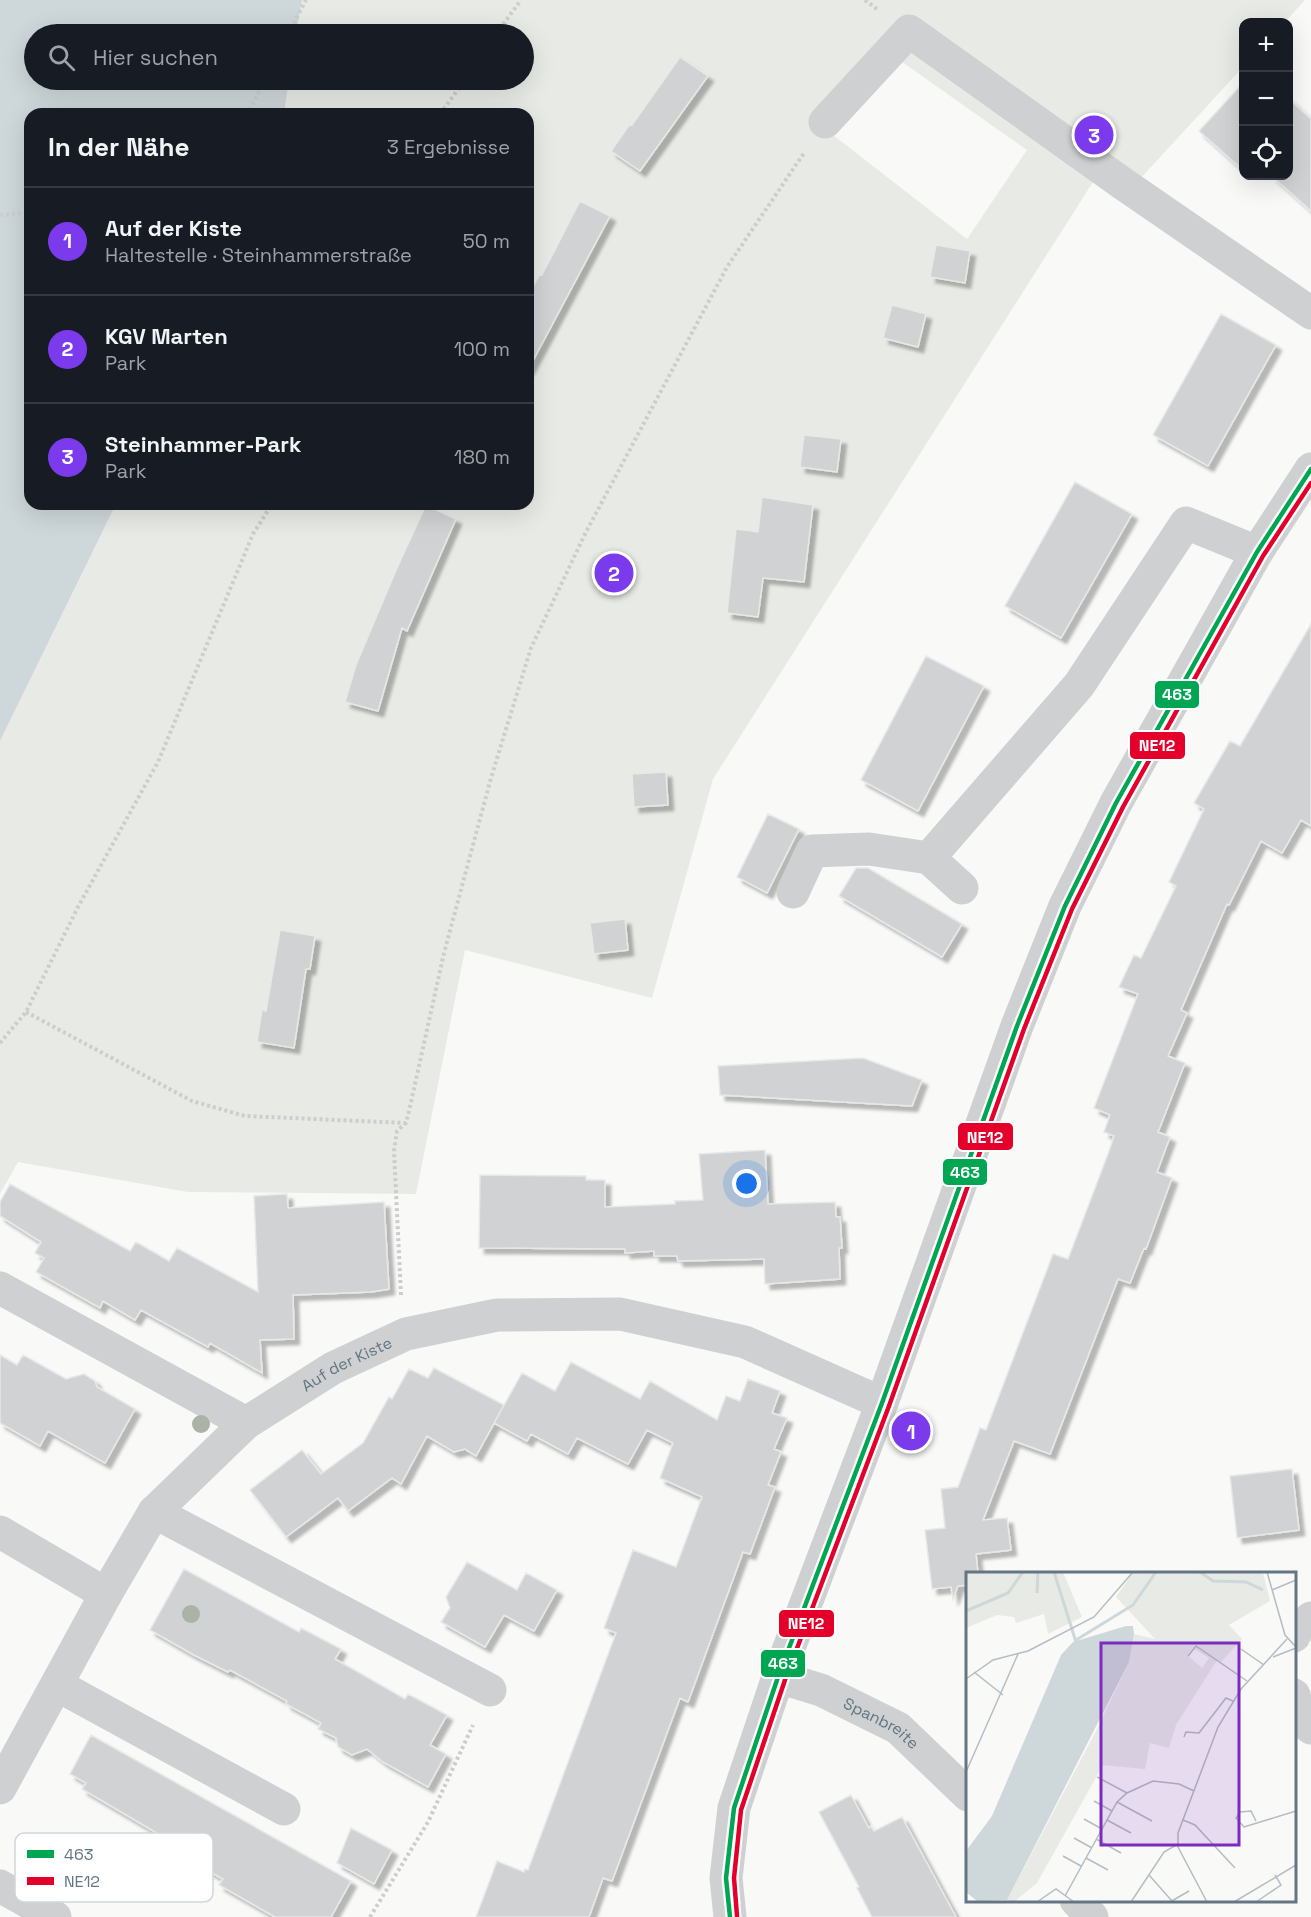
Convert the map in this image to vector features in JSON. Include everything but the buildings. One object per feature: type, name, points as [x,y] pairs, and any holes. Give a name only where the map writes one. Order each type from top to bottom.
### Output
[{"type":"street","points":[[825,123],[909,30],[1122,183],[1311,313]]},
{"type":"street","points":[[726,1916],[726,1878],[734,1808],[778,1677],[882,1403],[1009,1048],[1065,906],[1116,803],[1257,552],[1311,469]]},
{"type":"street","points":[[929,858],[1079,685],[1186,523],[1257,552]]},
{"type":"street","points":[[793,892],[812,851],[868,849],[929,858],[962,888]]},
{"type":"street","points":[[0,1288],[246,1423]]},
{"type":"street","name":"Auf der Kiste","points":[[3,1774],[57,1685],[154,1512],[246,1423],[333,1368],[406,1334],[497,1315],[620,1314],[745,1342],[882,1403]]},
{"type":"street","points":[[154,1512],[490,1690]]},
{"type":"street","points":[[0,1532],[106,1594]]},
{"type":"street","points":[[1296,1632],[1311,1618]]},
{"type":"street","name":"Spanbreite","points":[[778,1677],[821,1690],[898,1728],[966,1793]]},
{"type":"street","points":[[57,1685],[284,1809]]},
{"type":"street","points":[[1296,1702],[1302,1721],[1311,1728]]},
{"type":"street","points":[[0,1886],[15,1894]]},
{"type":"street","points":[[28,1902],[55,1917]]},
{"type":"street","points":[[1078,1902],[1092,1917]]},
{"type":"path","points":[[293,24],[306,0]]},
{"type":"path","points":[[503,24],[521,0]]},
{"type":"path","points":[[251,108],[260,90]]},
{"type":"path","points":[[444,108],[458,90]]},
{"type":"path","points":[[406,1334],[401,1303],[394,1151],[397,1131],[406,1123],[444,953],[491,778],[531,648],[586,532],[727,267],[805,152]]},
{"type":"path","points":[[0,215],[24,213]]},
{"type":"path","points":[[0,1043],[26,1012],[78,906],[158,762],[253,534],[268,510]]},
{"type":"path","points":[[26,1012],[192,1101],[245,1116],[406,1123]]},
{"type":"path","points":[[370,1917],[428,1822],[490,1690]]},
{"type":"shaded area","points":[[0,0],[302,0],[298,24],[24,24],[24,90],[288,90],[285,108],[24,108],[24,510],[113,510],[0,741]]},
{"type":"shaded area","points":[[302,0],[1305,0],[1289,18],[1239,18],[1239,71],[1140,179],[1107,160],[713,779],[652,998],[465,950],[416,1194],[188,1192],[18,1162],[0,1194],[0,741],[113,510],[534,510],[534,108],[285,108],[288,90],[534,90],[534,24],[298,24]],"holes":[[[878,45],[1027,150],[967,239],[815,121]]]},
{"type":"transit line","name":"463","points":[[730,1917],[726,1878],[734,1808],[778,1677],[882,1403],[1017,1026],[1065,906],[1116,803],[1257,552],[1311,469]]},
{"type":"transit line","name":"NE12","points":[[737,1916],[734,1878],[741,1810],[785,1680],[889,1406],[1024,1029],[1072,909],[1123,807],[1263,556],[1311,483]]},
{"type":"place","name":"Steinhammer-Park","points":[[1094,135]]},
{"type":"place","name":"KGV Marten","points":[[614,573]]},
{"type":"place","name":"Auf der Kiste","points":[[911,1431]]}]
